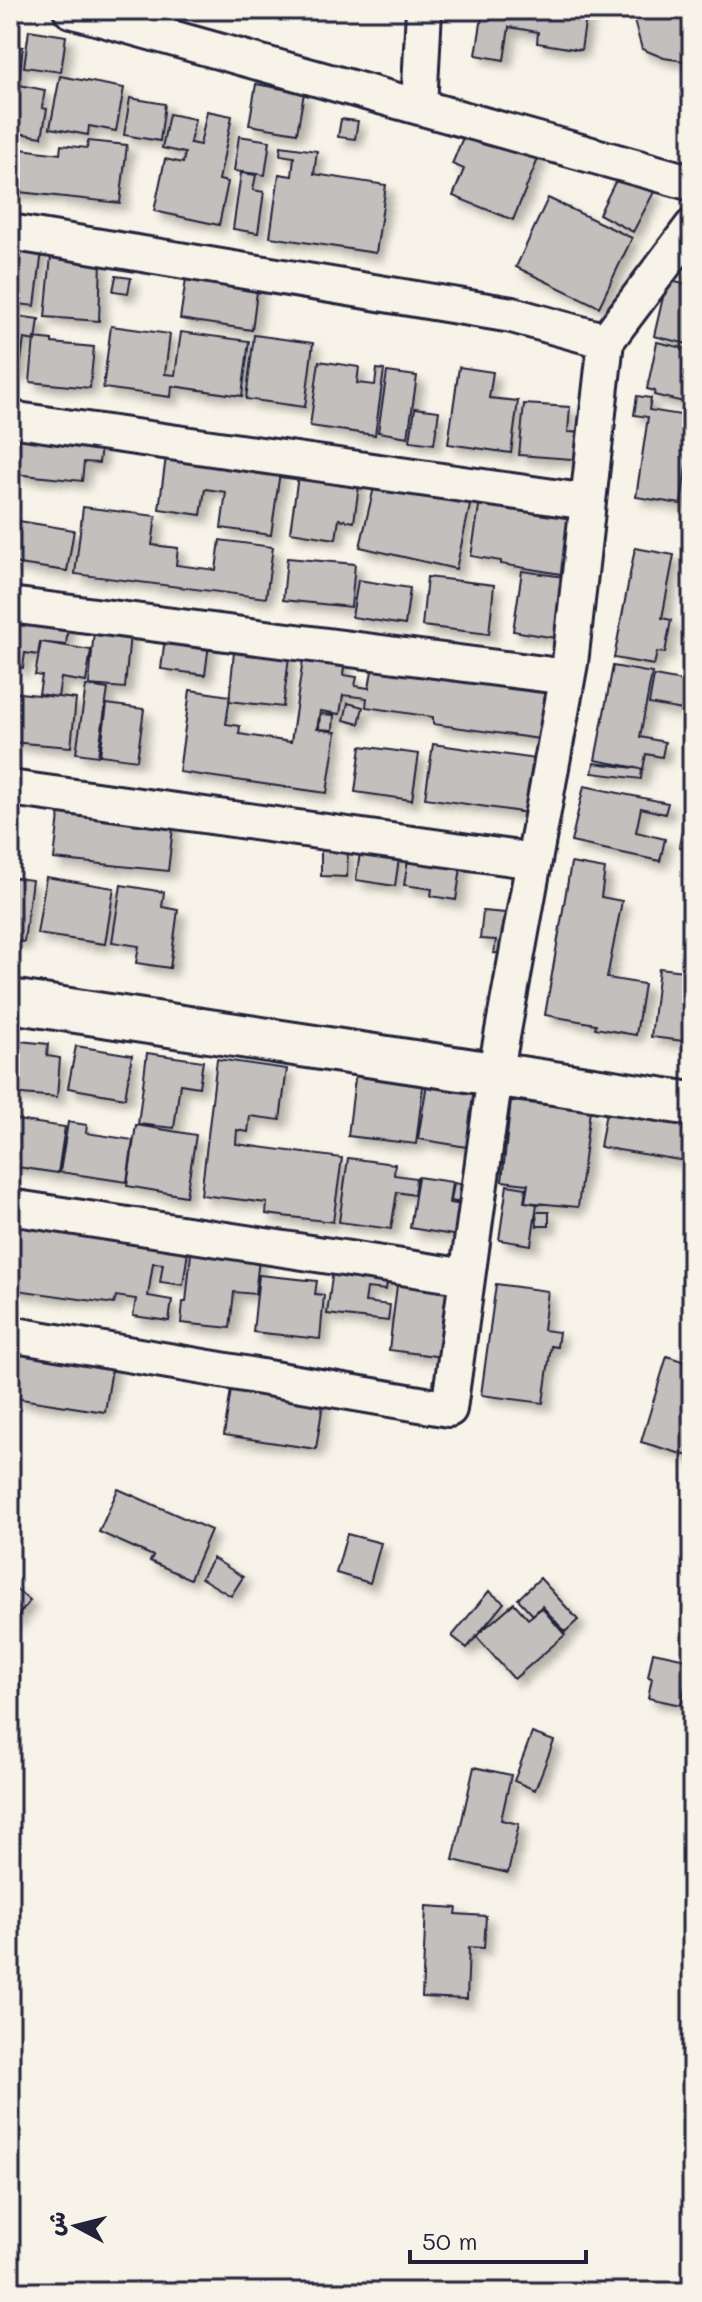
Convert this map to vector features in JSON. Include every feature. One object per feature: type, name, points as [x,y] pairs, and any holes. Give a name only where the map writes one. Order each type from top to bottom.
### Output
[{"type":"main road","points":[[10,1001],[692,1104]]},
{"type":"street","points":[[71,10],[187,25],[419,106],[692,183]]},
{"type":"street","points":[[419,106],[424,10]]},
{"type":"street","points":[[10,1334],[449,1409],[495,1075],[567,677],[606,341],[692,227]]},
{"type":"street","points":[[10,232],[512,315],[606,341]]},
{"type":"street","points":[[10,419],[588,502]]},
{"type":"street","points":[[10,605],[567,677]]},
{"type":"street","points":[[10,788],[534,861]]},
{"type":"street","points":[[10,1207],[467,1277]]},
{"type":"building","points":[[483,10],[587,10],[581,50],[537,43],[538,32],[509,27],[504,60],[476,55]]},
{"type":"building","points":[[631,10],[692,10],[690,62],[664,58],[642,49]]},
{"type":"building","points":[[29,30],[66,36],[61,72],[24,67]]},
{"type":"building","points":[[10,46],[23,47],[14,121],[11,120],[10,126]]},
{"type":"building","points":[[60,76],[124,88],[116,131],[89,126],[88,135],[50,128]]},
{"type":"building","points":[[256,84],[304,93],[297,133],[249,125]]},
{"type":"building","points":[[19,85],[45,90],[42,108],[47,109],[42,137],[12,132]]},
{"type":"building","points":[[130,98],[165,104],[160,141],[124,135]]},
{"type":"building","points":[[207,111],[232,116],[219,180],[228,182],[219,225],[154,211],[165,159],[183,163],[185,153],[162,148],[169,114],[195,119],[190,143],[200,145]]},
{"type":"building","points":[[341,119],[358,121],[355,139],[338,137]]},
{"type":"building","points":[[468,125],[540,154],[513,220],[453,196],[464,169],[452,164]]},
{"type":"building","points":[[239,136],[270,141],[265,175],[234,171]]},
{"type":"building","points":[[88,141],[127,145],[120,203],[10,191],[12,148],[60,154],[61,145],[87,148]]},
{"type":"building","points":[[281,146],[317,151],[314,174],[386,185],[376,253],[270,237],[279,174],[292,176],[294,157],[280,155]]},
{"type":"building","points":[[241,173],[256,175],[253,190],[264,192],[258,233],[233,229]]},
{"type":"building","points":[[619,174],[654,192],[633,232],[599,214]]},
{"type":"building","points":[[548,198],[632,238],[599,307],[516,267]]},
{"type":"building","points":[[10,228],[43,243],[35,306],[10,303]]},
{"type":"building","points":[[51,256],[101,260],[99,321],[45,317]]},
{"type":"building","points":[[189,259],[260,269],[252,330],[180,319]]},
{"type":"building","points":[[116,276],[131,278],[128,293],[113,291]]},
{"type":"building","points":[[667,280],[692,286],[692,345],[654,336]]},
{"type":"building","points":[[10,315],[39,319],[36,341],[24,339],[19,374],[10,372]]},
{"type":"building","points":[[111,326],[170,334],[165,374],[175,375],[181,332],[249,341],[242,396],[172,386],[171,397],[103,388]]},
{"type":"building","points":[[254,335],[313,343],[305,407],[246,399]]},
{"type":"building","points":[[34,338],[94,347],[90,388],[30,382]]},
{"type":"building","points":[[657,342],[692,350],[692,404],[654,395],[655,391],[647,389]]},
{"type":"building","points":[[319,361],[359,367],[357,383],[375,385],[377,369],[384,370],[375,435],[310,426]]},
{"type":"building","points":[[459,367],[493,372],[489,398],[518,401],[511,453],[448,444]]},
{"type":"building","points":[[387,372],[417,376],[408,437],[378,432]]},
{"type":"building","points":[[637,396],[651,398],[649,410],[687,416],[684,440],[692,441],[692,467],[686,466],[681,504],[636,497],[648,417],[634,415]]},
{"type":"building","points":[[524,404],[570,407],[568,432],[587,433],[585,460],[519,455]]},
{"type":"building","points":[[415,408],[439,411],[434,444],[410,441]]},
{"type":"building","points":[[21,420],[101,446],[99,463],[84,462],[82,481],[15,474]]},
{"type":"building","points":[[168,442],[282,458],[271,535],[221,528],[226,492],[205,489],[201,515],[159,509]]},
{"type":"building","points":[[300,462],[361,471],[354,522],[339,519],[336,539],[290,532]]},
{"type":"building","points":[[378,470],[473,492],[456,569],[360,547]]},
{"type":"building","points":[[482,488],[578,512],[567,575],[471,556]]},
{"type":"building","points":[[83,507],[156,516],[152,545],[178,548],[176,565],[216,570],[220,540],[273,547],[266,598],[75,574]]},
{"type":"building","points":[[19,521],[74,530],[67,571],[12,563]]},
{"type":"building","points":[[635,548],[674,555],[662,618],[671,620],[665,653],[657,652],[654,665],[614,658]]},
{"type":"building","points":[[287,558],[355,564],[351,607],[283,600]]},
{"type":"building","points":[[522,571],[571,578],[562,639],[513,631]]},
{"type":"building","points":[[427,577],[494,585],[489,634],[422,626]]},
{"type":"building","points":[[358,580],[410,588],[405,625],[352,617]]},
{"type":"building","points":[[20,612],[69,617],[66,645],[40,642],[38,655],[25,653],[23,668],[14,667]]},
{"type":"building","points":[[95,619],[131,622],[125,688],[89,685]]},
{"type":"building","points":[[10,622],[16,623],[10,658]]},
{"type":"building","points":[[166,630],[210,636],[205,675],[161,669]]},
{"type":"building","points":[[41,642],[91,650],[86,682],[61,678],[58,697],[39,694],[42,676],[35,675]]},
{"type":"building","points":[[235,642],[290,648],[283,707],[229,701]]},
{"type":"building","points":[[304,653],[345,659],[343,675],[357,677],[355,686],[369,688],[373,665],[555,691],[547,740],[433,724],[433,717],[366,707],[367,698],[343,695],[340,714],[320,711],[317,729],[336,732],[327,793],[179,772],[190,690],[230,696],[226,724],[240,726],[239,734],[291,742]]},
{"type":"building","points":[[613,666],[652,673],[640,737],[665,742],[662,757],[646,754],[643,769],[595,760]]},
{"type":"building","points":[[654,676],[688,682],[683,710],[649,704]]},
{"type":"building","points":[[86,686],[108,689],[98,756],[76,753]]},
{"type":"building","points":[[10,692],[76,699],[71,747],[10,742]]},
{"type":"building","points":[[348,703],[363,707],[359,724],[344,720]]},
{"type":"building","points":[[107,704],[144,709],[137,760],[100,755]]},
{"type":"building","points":[[320,714],[334,715],[333,730],[319,729]]},
{"type":"building","points":[[433,744],[536,759],[528,813],[425,798]]},
{"type":"building","points":[[361,746],[419,754],[412,800],[355,792]]},
{"type":"building","points":[[594,763],[642,769],[641,779],[592,773]]},
{"type":"building","points":[[584,786],[668,803],[665,814],[641,808],[636,832],[665,839],[660,861],[571,842]]},
{"type":"building","points":[[61,798],[175,810],[168,871],[54,859]]},
{"type":"building","points":[[687,800],[692,801],[692,849],[679,847]]},
{"type":"building","points":[[362,839],[401,845],[395,886],[356,880]]},
{"type":"building","points":[[411,840],[464,848],[456,900],[431,896],[432,889],[404,885]]},
{"type":"building","points":[[321,847],[348,847],[347,877],[321,876]]},
{"type":"building","points":[[571,863],[605,869],[601,897],[622,901],[607,978],[644,984],[636,1035],[545,1015]]},
{"type":"building","points":[[10,877],[32,880],[24,942],[10,940]]},
{"type":"building","points":[[46,877],[114,888],[105,944],[37,934]]},
{"type":"building","points":[[121,885],[164,892],[162,907],[178,910],[170,968],[136,963],[139,946],[112,942]]},
{"type":"building","points":[[483,911],[516,914],[512,954],[494,953],[496,940],[480,939]]},
{"type":"building","points":[[659,968],[692,972],[692,1042],[651,1037]]},
{"type":"building","points":[[10,1040],[48,1044],[47,1056],[60,1058],[57,1097],[10,1093]]},
{"type":"building","points":[[76,1046],[132,1055],[125,1098],[68,1088]]},
{"type":"building","points":[[147,1053],[203,1061],[199,1087],[180,1084],[174,1128],[138,1124]]},
{"type":"building","points":[[217,1059],[287,1069],[280,1120],[250,1116],[248,1132],[237,1130],[236,1144],[342,1158],[333,1222],[266,1214],[267,1203],[201,1195]]},
{"type":"building","points":[[356,1070],[424,1078],[416,1144],[348,1136]]},
{"type":"building","points":[[428,1077],[495,1088],[485,1150],[418,1139]]},
{"type":"building","points":[[511,1101],[590,1110],[578,1207],[525,1202],[528,1184],[502,1181]]},
{"type":"building","points":[[607,1106],[692,1120],[692,1162],[600,1147]]},
{"type":"building","points":[[10,1119],[65,1127],[58,1173],[10,1166]]},
{"type":"building","points":[[68,1122],[87,1125],[86,1133],[133,1140],[127,1182],[60,1172]]},
{"type":"building","points":[[136,1125],[196,1135],[186,1196],[127,1186]]},
{"type":"building","points":[[348,1158],[395,1164],[394,1175],[416,1178],[414,1195],[397,1192],[391,1229],[339,1222]]},
{"type":"building","points":[[418,1177],[452,1182],[449,1203],[470,1206],[465,1237],[410,1228]]},
{"type":"building","points":[[454,1183],[475,1187],[471,1205],[451,1201]]},
{"type":"building","points":[[507,1185],[526,1188],[524,1202],[537,1204],[531,1245],[499,1240]]},
{"type":"building","points":[[10,1199],[192,1225],[183,1285],[160,1282],[163,1264],[153,1263],[148,1296],[172,1300],[169,1321],[133,1316],[136,1299],[116,1296],[114,1304],[10,1289]]},
{"type":"building","points":[[536,1212],[549,1212],[549,1226],[537,1226]]},
{"type":"building","points":[[193,1234],[261,1241],[255,1294],[234,1292],[230,1328],[181,1323]]},
{"type":"building","points":[[334,1261],[389,1268],[386,1290],[367,1288],[365,1302],[390,1305],[388,1321],[327,1314]]},
{"type":"building","points":[[399,1269],[459,1277],[459,1359],[389,1350]]},
{"type":"building","points":[[259,1275],[317,1281],[315,1294],[324,1295],[320,1339],[253,1332]]},
{"type":"building","points":[[496,1284],[548,1291],[543,1330],[559,1332],[557,1347],[551,1346],[543,1403],[481,1395]]},
{"type":"building","points":[[10,1333],[115,1350],[105,1412],[14,1398],[18,1368],[10,1366]]},
{"type":"building","points":[[692,1350],[692,1457],[641,1442],[667,1356],[688,1363]]},
{"type":"building","points":[[232,1383],[324,1397],[316,1449],[224,1435]]},
{"type":"building","points":[[118,1489],[211,1530],[190,1579],[150,1561],[153,1556],[99,1532]]},
{"type":"building","points":[[347,1534],[381,1543],[370,1583],[336,1573]]},
{"type":"building","points":[[213,1558],[243,1577],[231,1596],[201,1578]]},
{"type":"building","points":[[540,1578],[578,1620],[565,1632],[542,1606],[533,1615],[518,1599]]},
{"type":"building","points":[[10,1584],[30,1601],[13,1622],[10,1619]]},
{"type":"building","points":[[489,1591],[504,1603],[467,1648],[452,1636]]},
{"type":"building","points":[[514,1603],[528,1619],[542,1608],[565,1635],[514,1679],[476,1636]]},
{"type":"building","points":[[653,1652],[691,1660],[681,1705],[648,1698]]},
{"type":"building","points":[[532,1733],[554,1741],[535,1790],[514,1781]]},
{"type":"building","points":[[474,1767],[511,1775],[501,1820],[519,1824],[508,1873],[453,1860]]},
{"type":"building","points":[[426,1906],[457,1908],[456,1914],[486,1916],[484,1948],[469,1947],[467,1999],[422,1997]]}]
